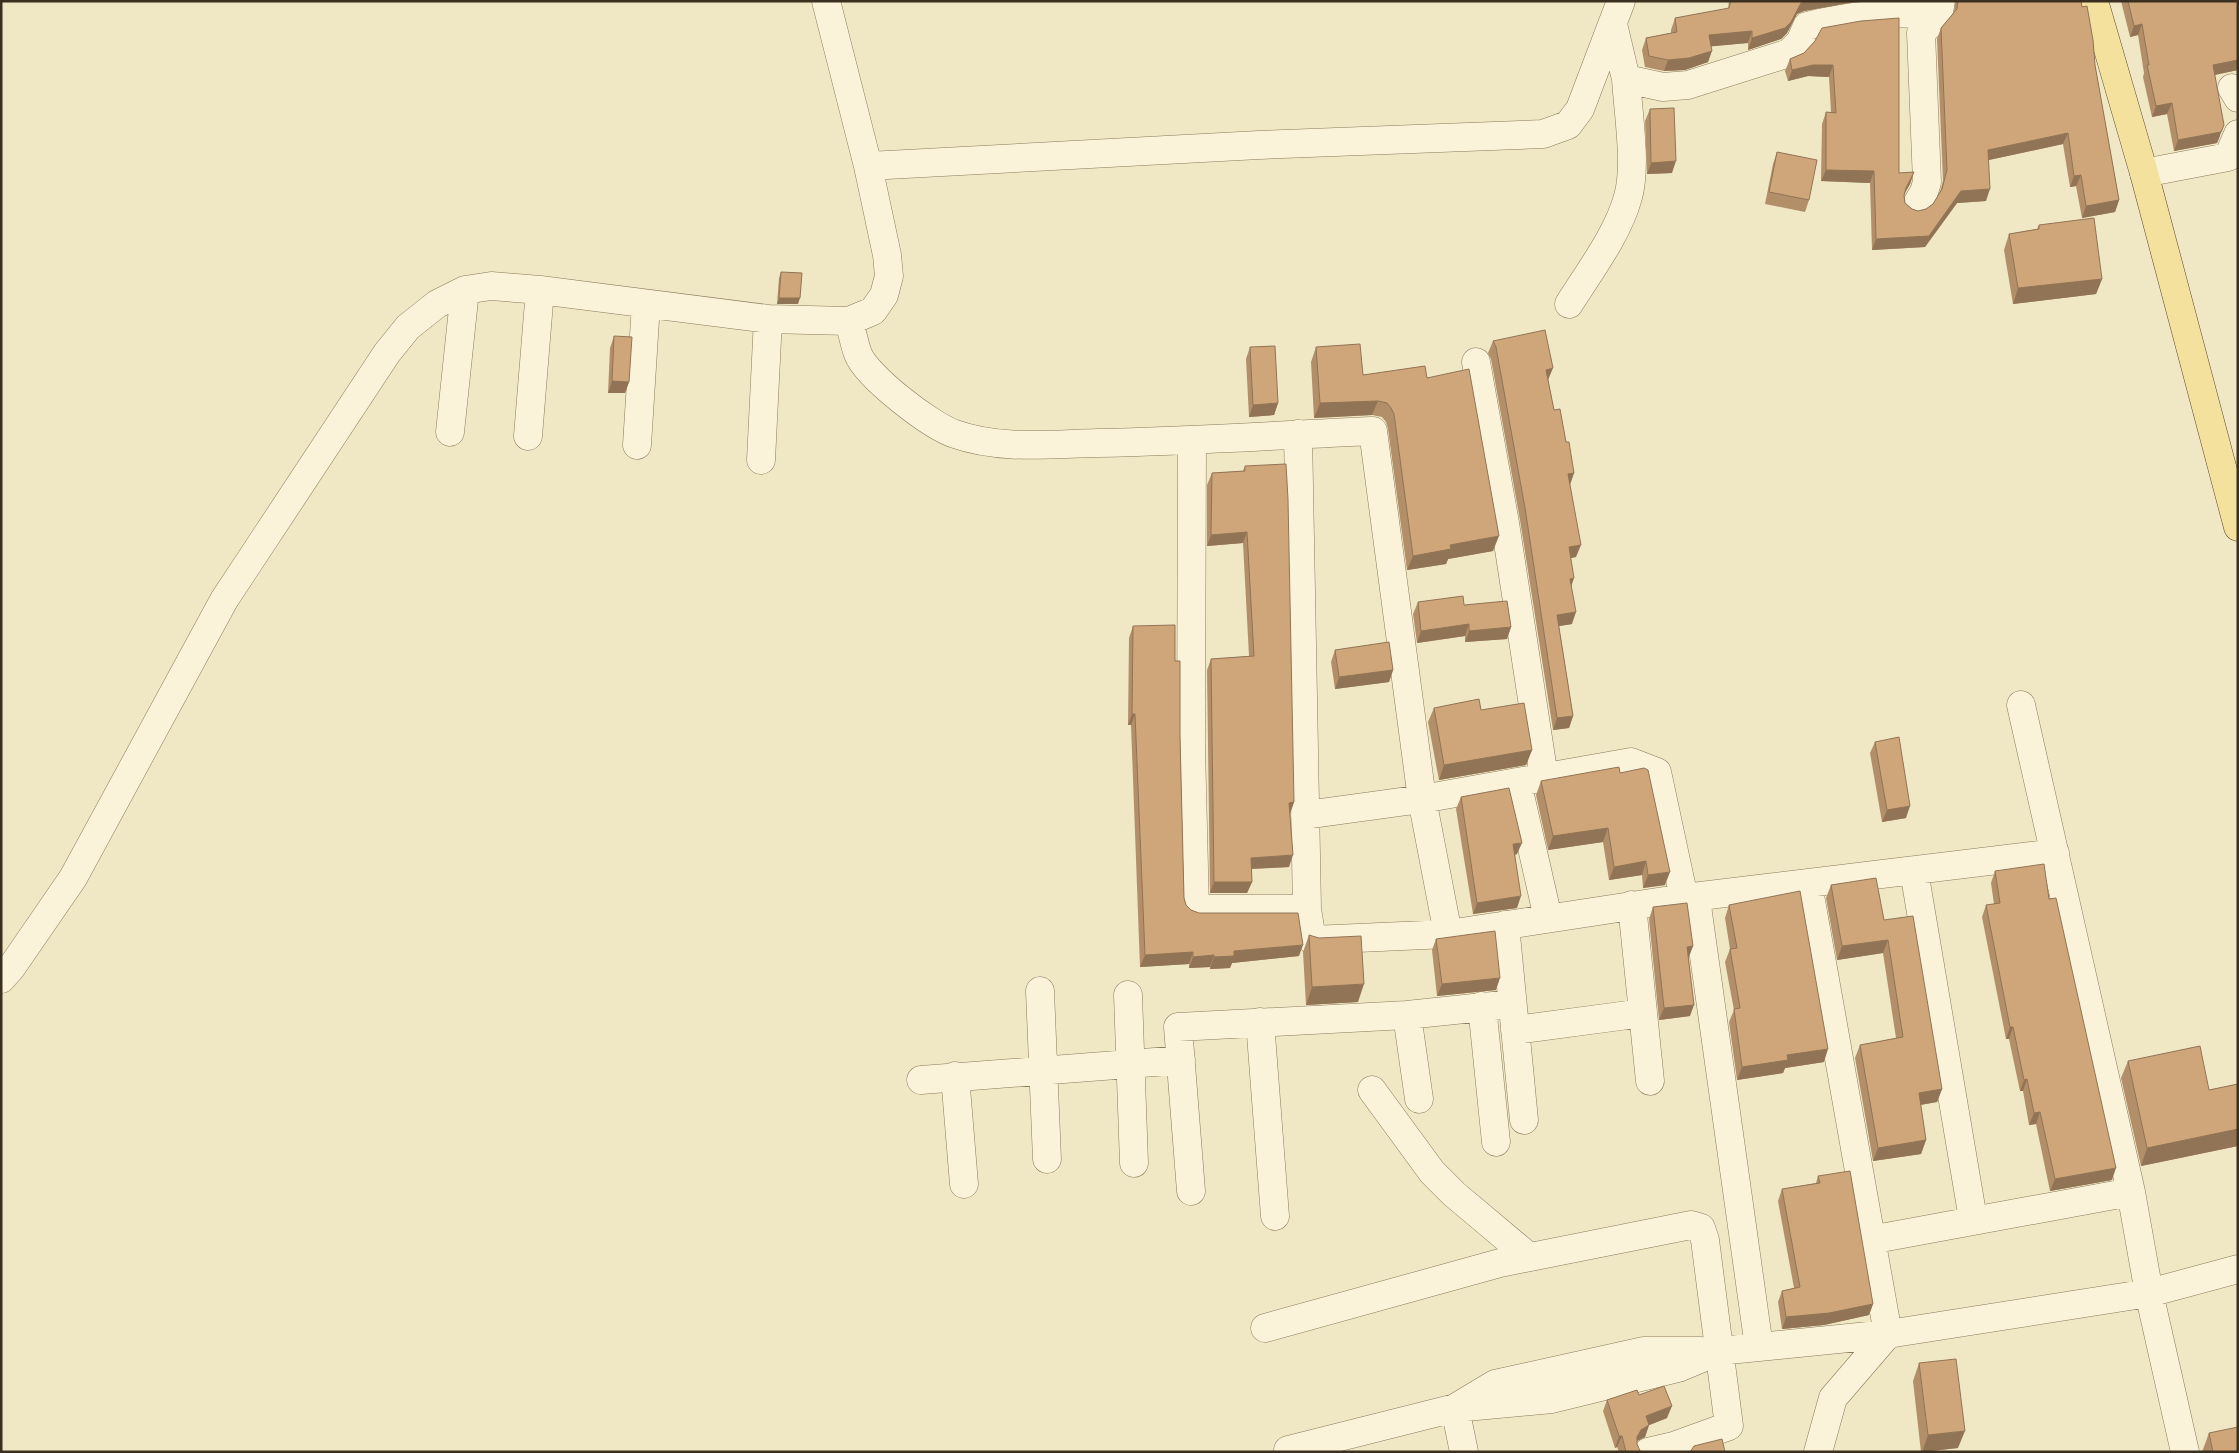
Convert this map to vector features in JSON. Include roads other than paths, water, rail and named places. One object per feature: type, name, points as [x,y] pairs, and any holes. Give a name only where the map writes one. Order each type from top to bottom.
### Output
[{"type":"main road","points":[[2099,3],[2238,527]]},
{"type":"street","points":[[1,978],[11,968],[73,878],[224,600],[387,353],[408,327],[437,304],[465,290],[491,286],[540,290],[768,319],[849,321],[873,311],[884,295],[889,276],[887,255],[868,166],[826,1]]},
{"type":"street","points":[[1626,79],[1662,87],[1688,85],[1789,53],[1800,42],[1807,26],[1826,21],[1939,8]]},
{"type":"street","points":[[1915,207],[1924,192],[1927,182],[1921,33],[1939,8]]},
{"type":"street","points":[[868,166],[1259,145],[1543,134],[1568,125],[1580,109],[1617,13]]},
{"type":"street","points":[[1570,304],[1617,225],[1628,197],[1632,163],[1626,79],[1617,13]]},
{"type":"street","points":[[2144,173],[2228,157],[2238,134]]},
{"type":"street","points":[[450,432],[465,290]]},
{"type":"street","points":[[528,436],[540,290]]},
{"type":"street","points":[[638,445],[646,304]]},
{"type":"street","points":[[761,460],[768,319]]},
{"type":"street","points":[[849,321],[858,354],[870,372],[930,421],[954,434],[984,442],[1018,445],[1192,441],[1373,431],[1422,799],[1448,934]]},
{"type":"street","points":[[1476,362],[1505,523],[1544,777]]},
{"type":"street","points":[[1298,434],[1307,909],[1312,940],[1448,934],[1632,906],[2055,854]]},
{"type":"street","points":[[1192,441],[1191,747],[1195,909],[1307,909]]},
{"type":"street","points":[[2021,705],[2131,1192],[2149,1293],[2184,1452]]},
{"type":"street","points":[[1305,815],[1422,799],[1631,762],[1657,772],[1690,899],[1759,1347]]},
{"type":"street","points":[[1517,782],[1548,918]]},
{"type":"street","points":[[1914,871],[1973,1220]]},
{"type":"street","points":[[1808,884],[1888,1334]]},
{"type":"street","points":[[1632,906],[1650,1081]]},
{"type":"street","points":[[1505,925],[1524,1120]]},
{"type":"street","points":[[1040,991],[1047,1159]]},
{"type":"street","points":[[1128,994],[1134,1163]]},
{"type":"street","points":[[1191,1191],[1178,1027],[1407,1015],[1512,1004]]},
{"type":"street","points":[[1482,1006],[1496,1142]]},
{"type":"street","points":[[1515,1030],[1643,1013]]},
{"type":"street","points":[[1407,1015],[1418,1099]]},
{"type":"street","points":[[1260,1022],[1275,1216]]},
{"type":"street","points":[[921,1080],[1181,1060]]},
{"type":"street","points":[[955,1076],[964,1184]]},
{"type":"street","points":[[1372,1090],[1432,1172],[1454,1194],[1529,1257]]},
{"type":"street","points":[[1870,1240],[2131,1192]]},
{"type":"street","points":[[1265,1328],[1490,1265],[1691,1225],[1701,1228],[1705,1240],[1729,1426],[1666,1450]]},
{"type":"street","points":[[1288,1450],[1365,1442],[1455,1408],[1495,1384],[1644,1352],[1719,1350],[1888,1334],[2149,1293],[2238,1269]]},
{"type":"street","points":[[1818,1452],[1833,1398],[1888,1334]]},
{"type":"street","points":[[1455,1408],[1464,1452]]}]
